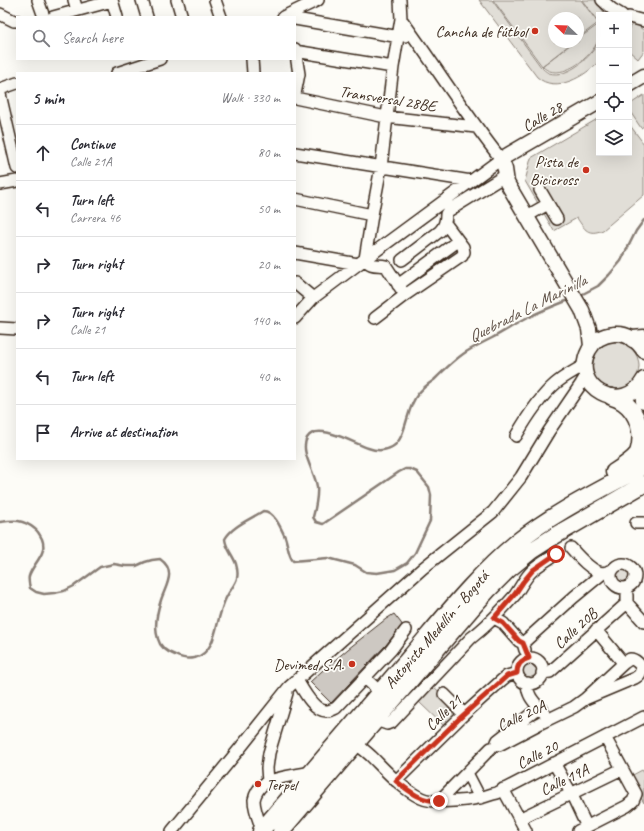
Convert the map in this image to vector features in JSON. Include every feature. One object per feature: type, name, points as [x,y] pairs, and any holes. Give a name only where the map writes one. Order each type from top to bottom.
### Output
[{"type":"highway","points":[[644,383],[644,401]]},
{"type":"highway","points":[[569,507],[597,484],[633,459],[638,454],[641,447],[643,433],[639,420],[628,406],[622,401],[612,397]]},
{"type":"highway","name":"Autopista Medellín - Bogotá","points":[[261,831],[458,600],[495,561],[539,525],[644,466]]},
{"type":"highway","name":"Autopista Medellín - Bogotá","points":[[281,831],[485,594],[508,570],[556,535],[644,484]]},
{"type":"main road","points":[[631,84],[644,76]]},
{"type":"main road","name":"Calle 28","points":[[501,159],[596,104]]},
{"type":"main road","points":[[501,159],[508,183],[580,307],[589,329],[591,346]]},
{"type":"main road","points":[[580,307],[609,334]]},
{"type":"main road","points":[[644,351],[639,344],[639,338],[622,334],[609,334],[602,337],[591,346],[586,355],[585,370],[590,384],[596,390],[612,397],[620,397],[628,394],[635,390],[644,379]]},
{"type":"street","points":[[38,0],[44,16]]},
{"type":"street","points":[[55,16],[76,5],[112,0],[117,16]]},
{"type":"street","points":[[142,0],[148,16]]},
{"type":"street","points":[[176,0],[182,16]]},
{"type":"street","points":[[215,0],[221,16]]},
{"type":"street","points":[[291,16],[318,0]]},
{"type":"street","points":[[362,262],[381,167],[386,117],[400,19],[400,0]]},
{"type":"street","points":[[602,0],[617,12]]},
{"type":"street","points":[[0,14],[16,21]]},
{"type":"street","points":[[296,18],[394,36],[406,36],[418,42]]},
{"type":"street","points":[[632,18],[644,21]]},
{"type":"street","points":[[296,317],[314,298],[501,159],[400,19]]},
{"type":"street","points":[[296,50],[393,67]]},
{"type":"street","points":[[296,56],[299,74],[296,89]]},
{"type":"street","points":[[119,72],[132,64],[154,60]]},
{"type":"street","points":[[251,72],[252,60]]},
{"type":"street","points":[[0,89],[16,83]]},
{"type":"street","points":[[0,94],[16,164]]},
{"type":"street","name":"Transversal 28BE","points":[[296,98],[386,117],[476,126]]},
{"type":"street","points":[[296,153],[471,181]]},
{"type":"street","points":[[402,260],[440,231],[445,223],[446,214],[448,211],[506,175]]},
{"type":"street","points":[[0,184],[16,181]]},
{"type":"street","points":[[540,190],[557,219]]},
{"type":"street","points":[[296,200],[372,215]]},
{"type":"street","points":[[527,216],[548,204]]},
{"type":"street","points":[[375,318],[462,256],[464,252],[463,247],[445,223]]},
{"type":"street","points":[[398,285],[458,241]]},
{"type":"street","points":[[296,253],[386,266],[406,295]]},
{"type":"street","points":[[296,284],[314,298]]},
{"type":"street","points":[[0,328],[16,329]]},
{"type":"street","points":[[516,436],[542,397],[556,383],[585,370]]},
{"type":"street","points":[[172,831],[293,684],[423,568],[493,512],[521,477],[581,384],[585,370]]},
{"type":"street","points":[[523,643],[574,597],[607,572],[617,565],[628,565],[634,575],[634,579],[626,587],[615,585],[607,572],[596,570],[580,559],[571,548]]},
{"type":"street","points":[[376,720],[387,724],[392,722],[471,638],[484,629],[515,594],[533,570],[556,554]]},
{"type":"street","points":[[626,587],[628,602],[642,617]]},
{"type":"street","name":"Calle 20B","points":[[542,673],[550,672],[628,602]]},
{"type":"street","points":[[494,618],[503,623],[519,641],[523,643],[529,658]]},
{"type":"street","points":[[293,684],[314,706],[324,711],[336,708],[391,650],[406,630]]},
{"type":"street","points":[[596,630],[620,659],[622,665],[632,679],[640,674],[640,666],[632,659],[622,665]]},
{"type":"street","points":[[532,658],[538,661],[542,667],[542,673],[538,680],[528,683],[521,680],[517,673],[518,666],[525,659],[532,658]]},
{"type":"street","name":"Calle 20A","points":[[540,707],[498,740],[498,744],[501,745],[574,707],[585,699],[622,665]]},
{"type":"street","name":"Calle 21","points":[[396,781],[464,714],[507,676],[517,673]]},
{"type":"street","points":[[365,678],[380,692]]},
{"type":"street","name":"Calle 20A","points":[[585,699],[632,679]]},
{"type":"street","points":[[528,683],[527,687],[529,694],[550,719]]},
{"type":"street","points":[[268,782],[267,768],[270,753],[293,684]]},
{"type":"street","points":[[444,694],[464,714]]},
{"type":"street","name":"Calle 20","points":[[356,743],[390,776],[408,791],[423,799],[431,801],[466,800],[497,793],[644,717]]},
{"type":"street","points":[[554,764],[571,793],[583,829],[627,806],[633,801],[636,794],[605,737]]},
{"type":"street","name":"Calle 20A","points":[[439,801],[491,748]]},
{"type":"street","name":"Calle 19A","points":[[519,819],[622,769]]},
{"type":"street","points":[[261,831],[254,804],[254,798],[260,787],[268,782],[312,772]]},
{"type":"street","points":[[466,773],[480,798]]},
{"type":"street","points":[[291,831],[320,794],[319,787]]},
{"type":"street","points":[[503,789],[526,831]]},
{"type":"shaded area","points":[[479,0],[492,0],[541,67],[548,73],[564,73],[578,65],[596,47],[596,64],[579,77],[570,81],[553,84],[545,82],[537,77]]},
{"type":"shaded area","name":"Cancha de fútbol","points":[[493,0],[581,0],[596,20],[596,24],[584,34],[584,12],[548,12],[548,48],[565,48],[542,66]]},
{"type":"shaded area","points":[[582,0],[595,0],[604,12],[596,12],[596,19]]},
{"type":"shaded area","points":[[634,22],[644,31],[644,51],[638,59],[632,54],[632,24]]},
{"type":"shaded area","points":[[596,26],[596,44],[589,54],[575,66],[564,71],[552,72],[542,66],[566,48],[584,48],[584,35]]},
{"type":"shaded area","points":[[644,95],[644,126],[641,128],[632,114],[632,103]]},
{"type":"shaded area","name":"Pista de Bicicross","points":[[596,120],[596,156],[632,156],[632,128],[644,144],[644,195],[603,230],[598,232],[587,231],[577,218],[554,231],[525,181],[531,158]]},
{"type":"shaded area","points":[[615,342],[624,344],[632,349],[637,357],[639,366],[637,375],[632,383],[624,388],[615,390],[606,388],[598,383],[593,375],[591,366],[593,357],[598,349],[606,344]]},
{"type":"shaded area","points":[[619,568],[625,568],[629,572],[629,578],[625,582],[619,582],[615,578],[615,572]]},
{"type":"shaded area","points":[[529,662],[533,664],[535,668],[537,667],[538,671],[536,677],[532,680],[526,680],[523,678],[520,670],[521,666],[524,666],[525,663]]},
{"type":"shaded area","points":[[433,686],[460,711],[445,727],[419,702]]},
{"type":"shaded area","points":[[644,769],[644,803],[629,777]]},
{"type":"building","name":"Devimed S.A.","points":[[394,614],[402,625],[386,645],[331,703],[310,682],[348,649]]},
{"type":"waterway","name":"Quebrada La Marinilla","points":[[579,296],[598,286],[621,261],[636,231],[644,220]]},
{"type":"waterway","name":"Quebrada La Marinilla","points":[[0,522],[14,521],[26,523],[39,533],[43,544],[42,554],[31,571],[29,580],[30,588],[36,592],[44,594],[64,591],[74,586],[100,567],[114,564],[136,566],[145,562],[160,559],[168,568],[169,578],[157,614],[156,630],[159,642],[164,649],[172,654],[190,659],[195,658],[204,653],[211,644],[224,603],[237,579],[238,575],[236,564],[225,539],[232,530],[263,511],[271,514],[279,525],[285,537],[289,553],[293,561],[328,558],[355,565],[366,572],[377,573],[395,570],[407,563],[415,553],[430,521],[431,495],[429,487],[417,472],[410,469],[405,469],[399,472],[323,524],[316,522],[313,517],[317,498],[317,487],[305,449],[307,438],[312,433],[319,432],[336,435],[374,450],[383,450],[392,447],[401,437],[411,407],[418,394],[457,358],[524,319],[571,299]]},
{"type":"place","name":"Cancha de fútbol","points":[[535,31]]},
{"type":"place","name":"Pista de Bicicross","points":[[586,170]]},
{"type":"place","name":"Devimed S.A.","points":[[352,664]]},
{"type":"place","name":"Terpel","points":[[258,784]]},
{"type":"route","points":[[439,801],[423,799],[408,791],[396,781],[460,718],[507,676],[517,673],[520,663],[529,658],[523,643],[519,641],[503,623],[494,618],[533,570],[556,554]]}]
